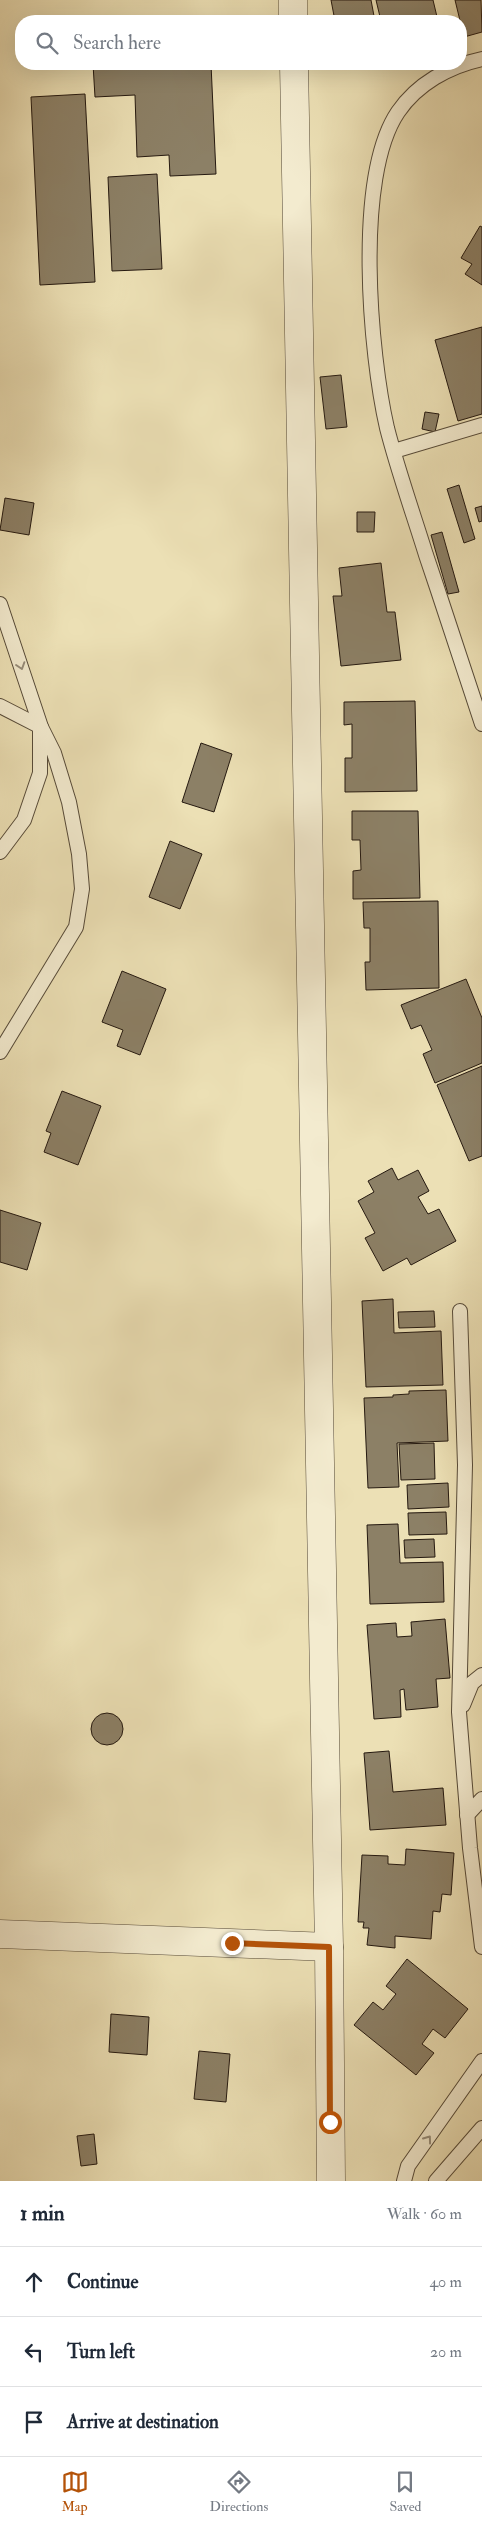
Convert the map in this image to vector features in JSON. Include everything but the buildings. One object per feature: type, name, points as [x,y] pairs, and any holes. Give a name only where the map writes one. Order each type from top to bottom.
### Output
[{"type":"street","points":[[292,0],[293,15]]},
{"type":"street","points":[[294,70],[329,1947],[331,2181]]},
{"type":"street","points":[[0,1934],[329,1947]]},
{"type":"lane","points":[[467,64],[482,59]]},
{"type":"lane","points":[[451,70],[442,73],[418,89],[398,112],[385,140],[377,170],[371,207],[370,250],[373,335],[387,426],[394,451],[482,724]]},
{"type":"lane","points":[[394,451],[482,425]]},
{"type":"lane","points":[[0,604],[40,727],[54,753],[69,802],[79,854],[82,889],[76,927],[0,1052]]},
{"type":"lane","points":[[0,706],[40,727]]},
{"type":"lane","points":[[0,852],[24,820],[40,773],[40,727]]},
{"type":"lane","points":[[460,1311],[465,1465],[459,1712],[467,1815],[482,1947]]},
{"type":"lane","points":[[459,1712],[472,1683],[482,1676]]},
{"type":"lane","points":[[467,1815],[482,1799]]},
{"type":"lane","points":[[404,2181],[408,2166],[482,2061]]},
{"type":"lane","points":[[436,2181],[482,2128]]},
{"type":"route","points":[[232,1943],[329,1947],[330,2122]]}]
